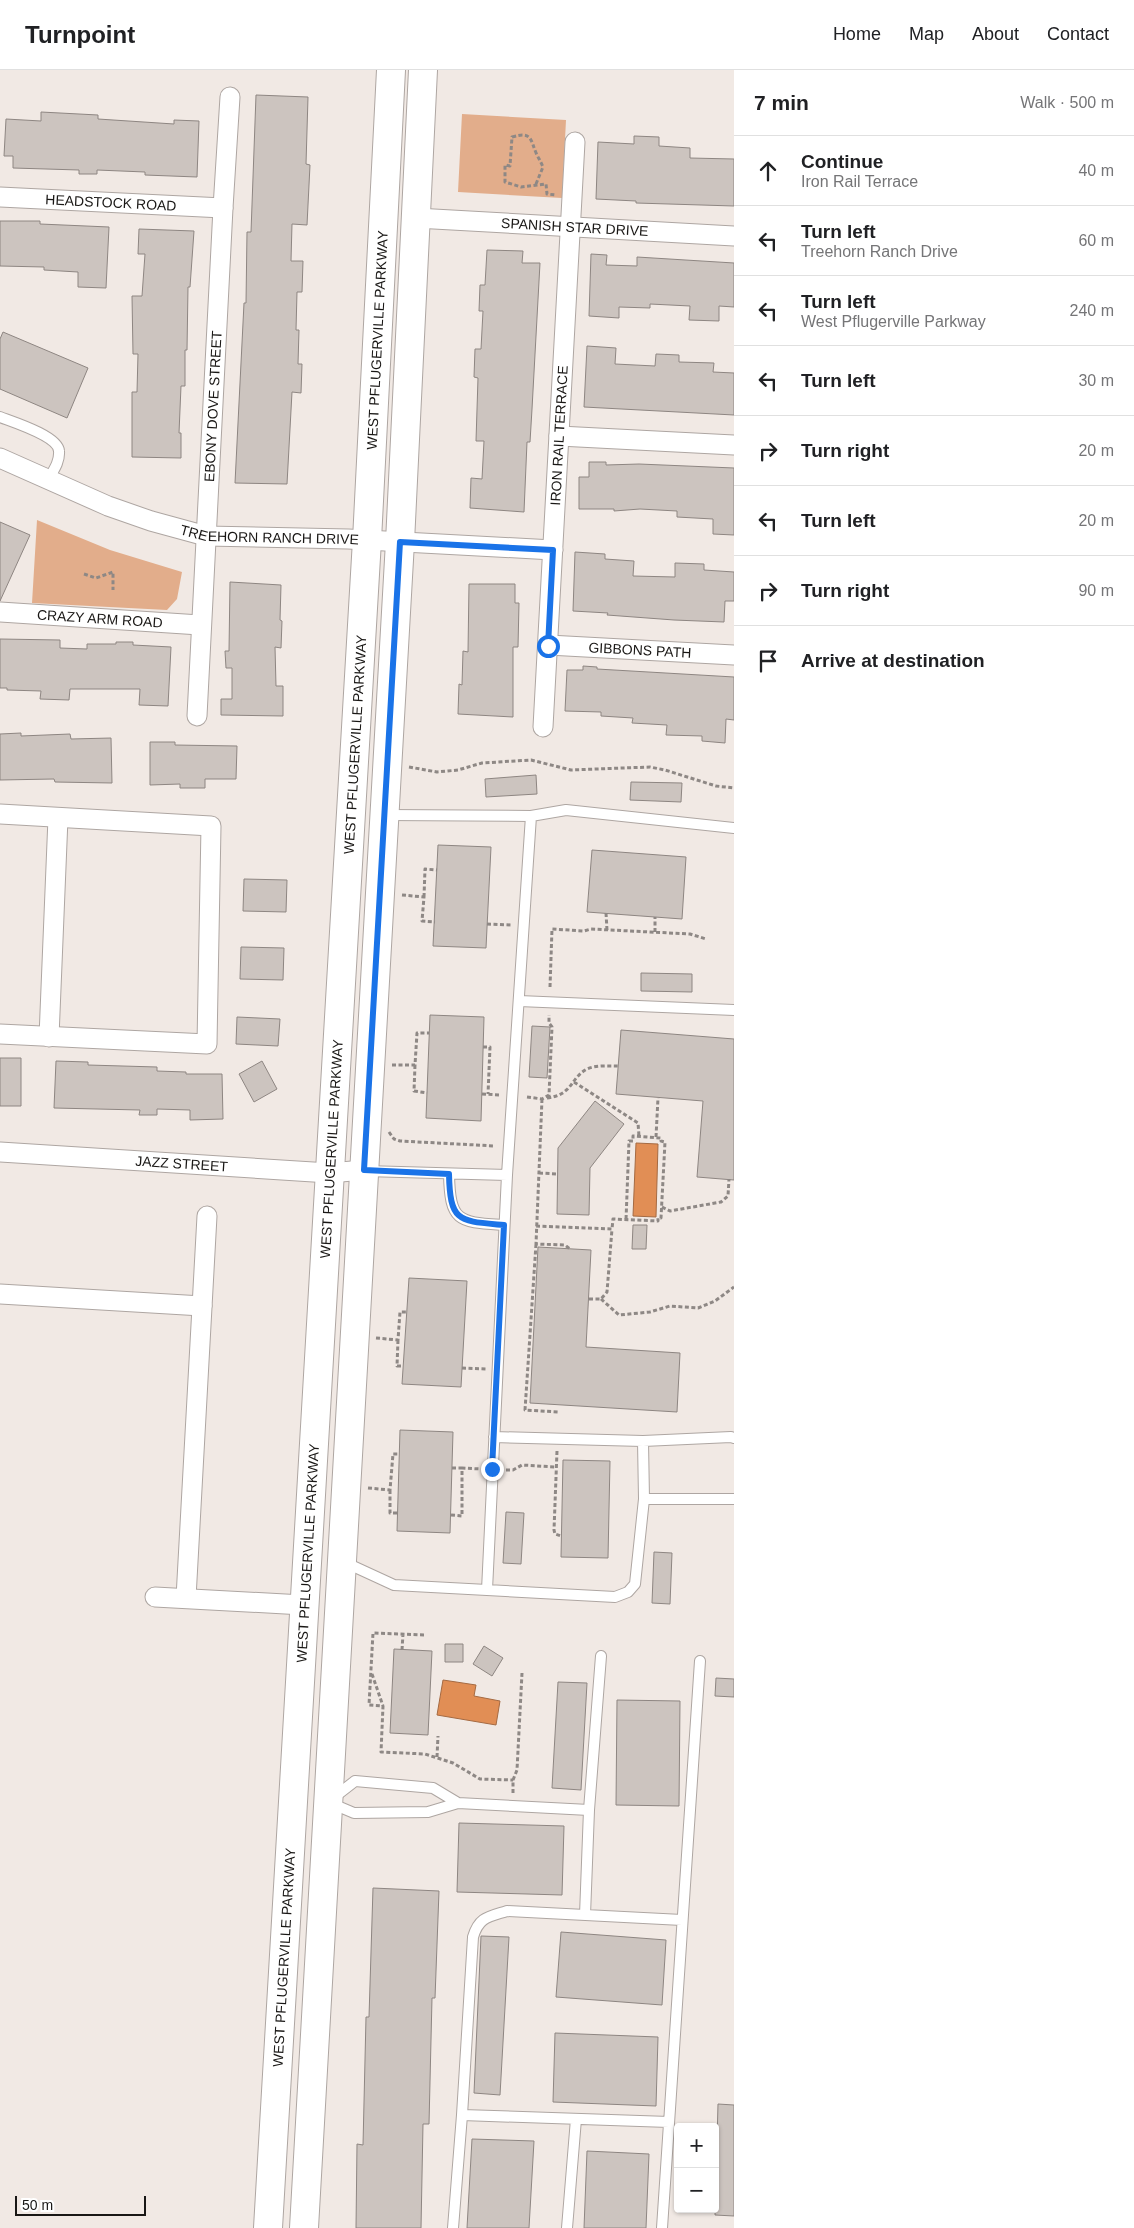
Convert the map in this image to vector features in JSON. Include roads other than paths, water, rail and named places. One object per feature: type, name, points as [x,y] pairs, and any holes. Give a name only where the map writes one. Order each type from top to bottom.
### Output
[{"type":"main road","name":"WEST PFLUGERVILLE PARKWAY","points":[[268,2228],[303,1605],[367,540],[390,70]]},
{"type":"main road","points":[[304,2228],[400,542],[423,70]]},
{"type":"main road","points":[[292,1799],[328,1802]]},
{"type":"street","name":"EBONY DOVE STREET","points":[[197,716],[200,625],[230,97]]},
{"type":"street","name":"IRON RAIL TERRACE","points":[[543,727],[575,142]]},
{"type":"street","name":"HEADSTOCK ROAD","points":[[0,197],[223,208]]},
{"type":"street","name":"SPANISH STAR DRIVE","points":[[416,218],[734,236]]},
{"type":"street","points":[[559,436],[734,445]]},
{"type":"street","name":"TREEHORN RANCH DRIVE","points":[[0,458],[108,506],[151,521],[206,536],[367,540],[553,550]]},
{"type":"street","name":"CRAZY ARM ROAD","points":[[0,612],[200,625]]},
{"type":"street","name":"GIBBONS PATH","points":[[548,646],[734,654]]},
{"type":"street","points":[[0,814],[211,826],[207,1044],[0,1034]]},
{"type":"street","points":[[50,1036],[58,818]]},
{"type":"street","name":"JAZZ STREET","points":[[0,1152],[329,1173],[364,1170]]},
{"type":"street","points":[[186,1598],[207,1216]]},
{"type":"street","points":[[0,1294],[202,1306]]},
{"type":"street","points":[[155,1597],[303,1605]]},
{"type":"lane","points":[[0,417],[41,434],[56,444],[59,450],[58,462],[48,480]]},
{"type":"lane","points":[[384,815],[531,816],[566,810],[734,828]]},
{"type":"lane","points":[[487,1590],[504,1225],[531,816]]},
{"type":"lane","points":[[519,1001],[734,1010]]},
{"type":"lane","points":[[364,1170],[507,1176]]},
{"type":"lane","points":[[449,1174],[449,1198],[454,1210],[462,1218],[473,1223],[504,1225]]},
{"type":"lane","points":[[494,1438],[644,1441],[734,1438]]},
{"type":"lane","points":[[342,1561],[394,1586],[615,1597],[628,1592],[636,1584],[644,1499],[644,1441]]},
{"type":"lane","points":[[644,1499],[734,1499]]},
{"type":"lane","points":[[585,1915],[589,1810],[601,1656]]},
{"type":"lane","points":[[662,2228],[700,1661]]},
{"type":"lane","points":[[458,1804],[433,1788],[355,1781],[328,1802],[354,1813],[428,1812],[458,1804],[589,1810]]},
{"type":"lane","points":[[453,2228],[462,2115],[472,1937],[477,1925],[487,1917],[507,1911],[682,1920]]},
{"type":"lane","points":[[462,2115],[669,2122]]},
{"type":"lane","points":[[567,2228],[576,2119]]}]
